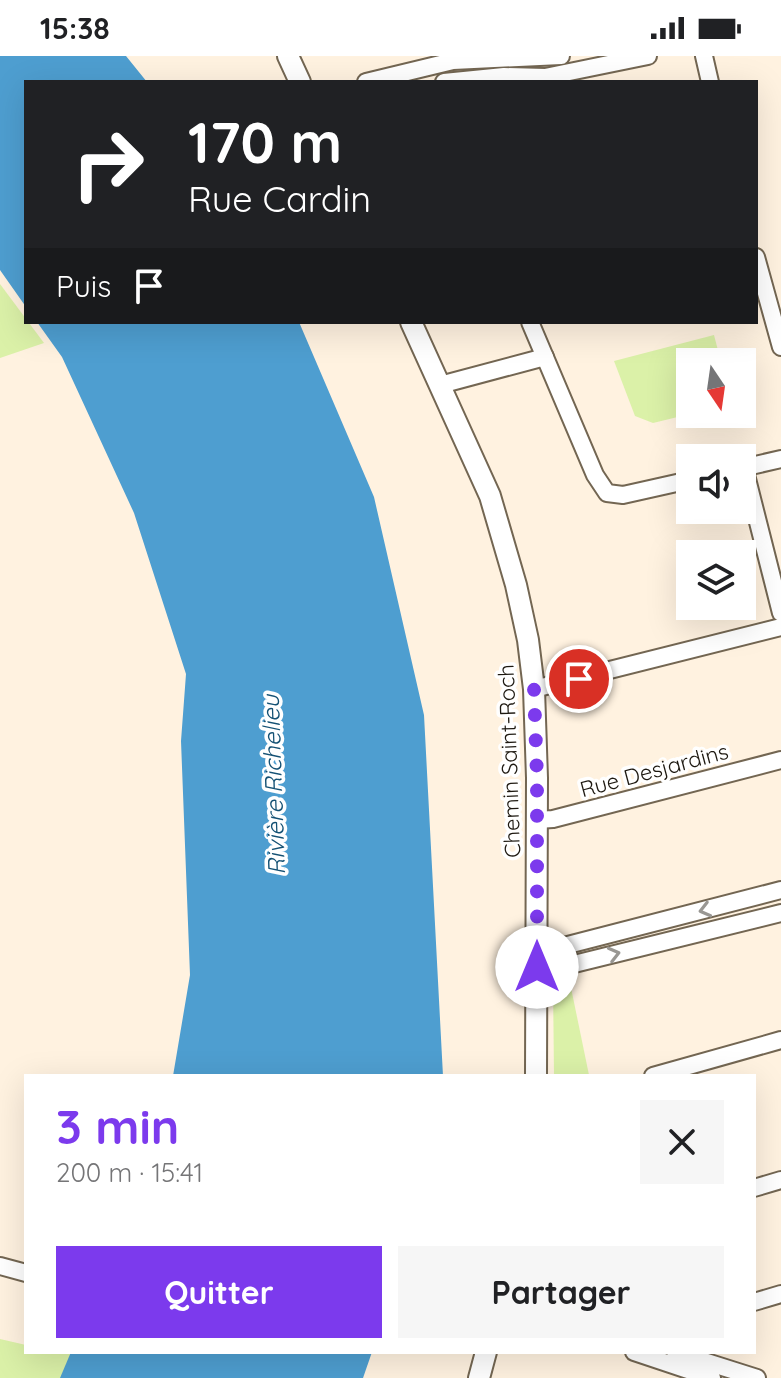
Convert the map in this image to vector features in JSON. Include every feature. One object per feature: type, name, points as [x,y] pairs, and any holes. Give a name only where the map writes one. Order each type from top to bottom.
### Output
[{"type":"main road","points":[[288,56],[299,80]]},
{"type":"main road","name":"Chemin Saint-Roch","points":[[412,324],[474,457],[499,524],[523,616],[534,689],[536,1074]]},
{"type":"main road","points":[[479,1378],[485,1354]]},
{"type":"street","points":[[375,80],[492,57],[561,56]]},
{"type":"street","points":[[464,80],[504,76],[545,77],[648,56]]},
{"type":"street","points":[[704,56],[710,80]]},
{"type":"street","points":[[758,264],[781,347]]},
{"type":"street","points":[[531,324],[598,482],[607,493],[623,495],[676,483]]},
{"type":"street","points":[[440,385],[545,357]]},
{"type":"street","points":[[756,464],[781,459]]},
{"type":"street","points":[[756,517],[781,613]]},
{"type":"street","points":[[534,689],[781,627]]},
{"type":"street","name":"Rue Desjardins","points":[[537,820],[553,819],[781,760]]},
{"type":"street","points":[[537,958],[560,947],[781,890]]},
{"type":"street","points":[[537,958],[566,966],[781,913]]},
{"type":"street","points":[[660,1074],[781,1040]]},
{"type":"street","points":[[756,1187],[781,1180]]},
{"type":"street","points":[[0,1266],[24,1272]]},
{"type":"street","points":[[756,1301],[781,1294]]},
{"type":"street","points":[[667,1355],[712,1378]]},
{"type":"street","points":[[667,1355],[757,1378]]},
{"type":"green space","points":[[0,284],[24,316],[24,324],[30,324],[44,343],[0,358]]},
{"type":"green space","points":[[714,335],[717,348],[676,348],[676,417],[653,423],[635,416],[614,361]]},
{"type":"green space","points":[[569,978],[589,1074],[554,1074],[553,983]]},
{"type":"green space","points":[[0,1339],[24,1345],[24,1354],[79,1356],[71,1378],[0,1378]]},
{"type":"water","points":[[0,56],[126,56],[145,80],[24,80],[24,304],[0,270]]},
{"type":"water","name":"Rivière Richelieu","points":[[38,324],[300,324],[374,497],[424,715],[443,1074],[173,1074],[190,975],[181,741],[186,674],[134,513],[62,357]]},
{"type":"water","points":[[70,1354],[371,1354],[363,1378],[60,1378]]},
{"type":"route","points":[[537,967],[534,689],[579,679]]}]
